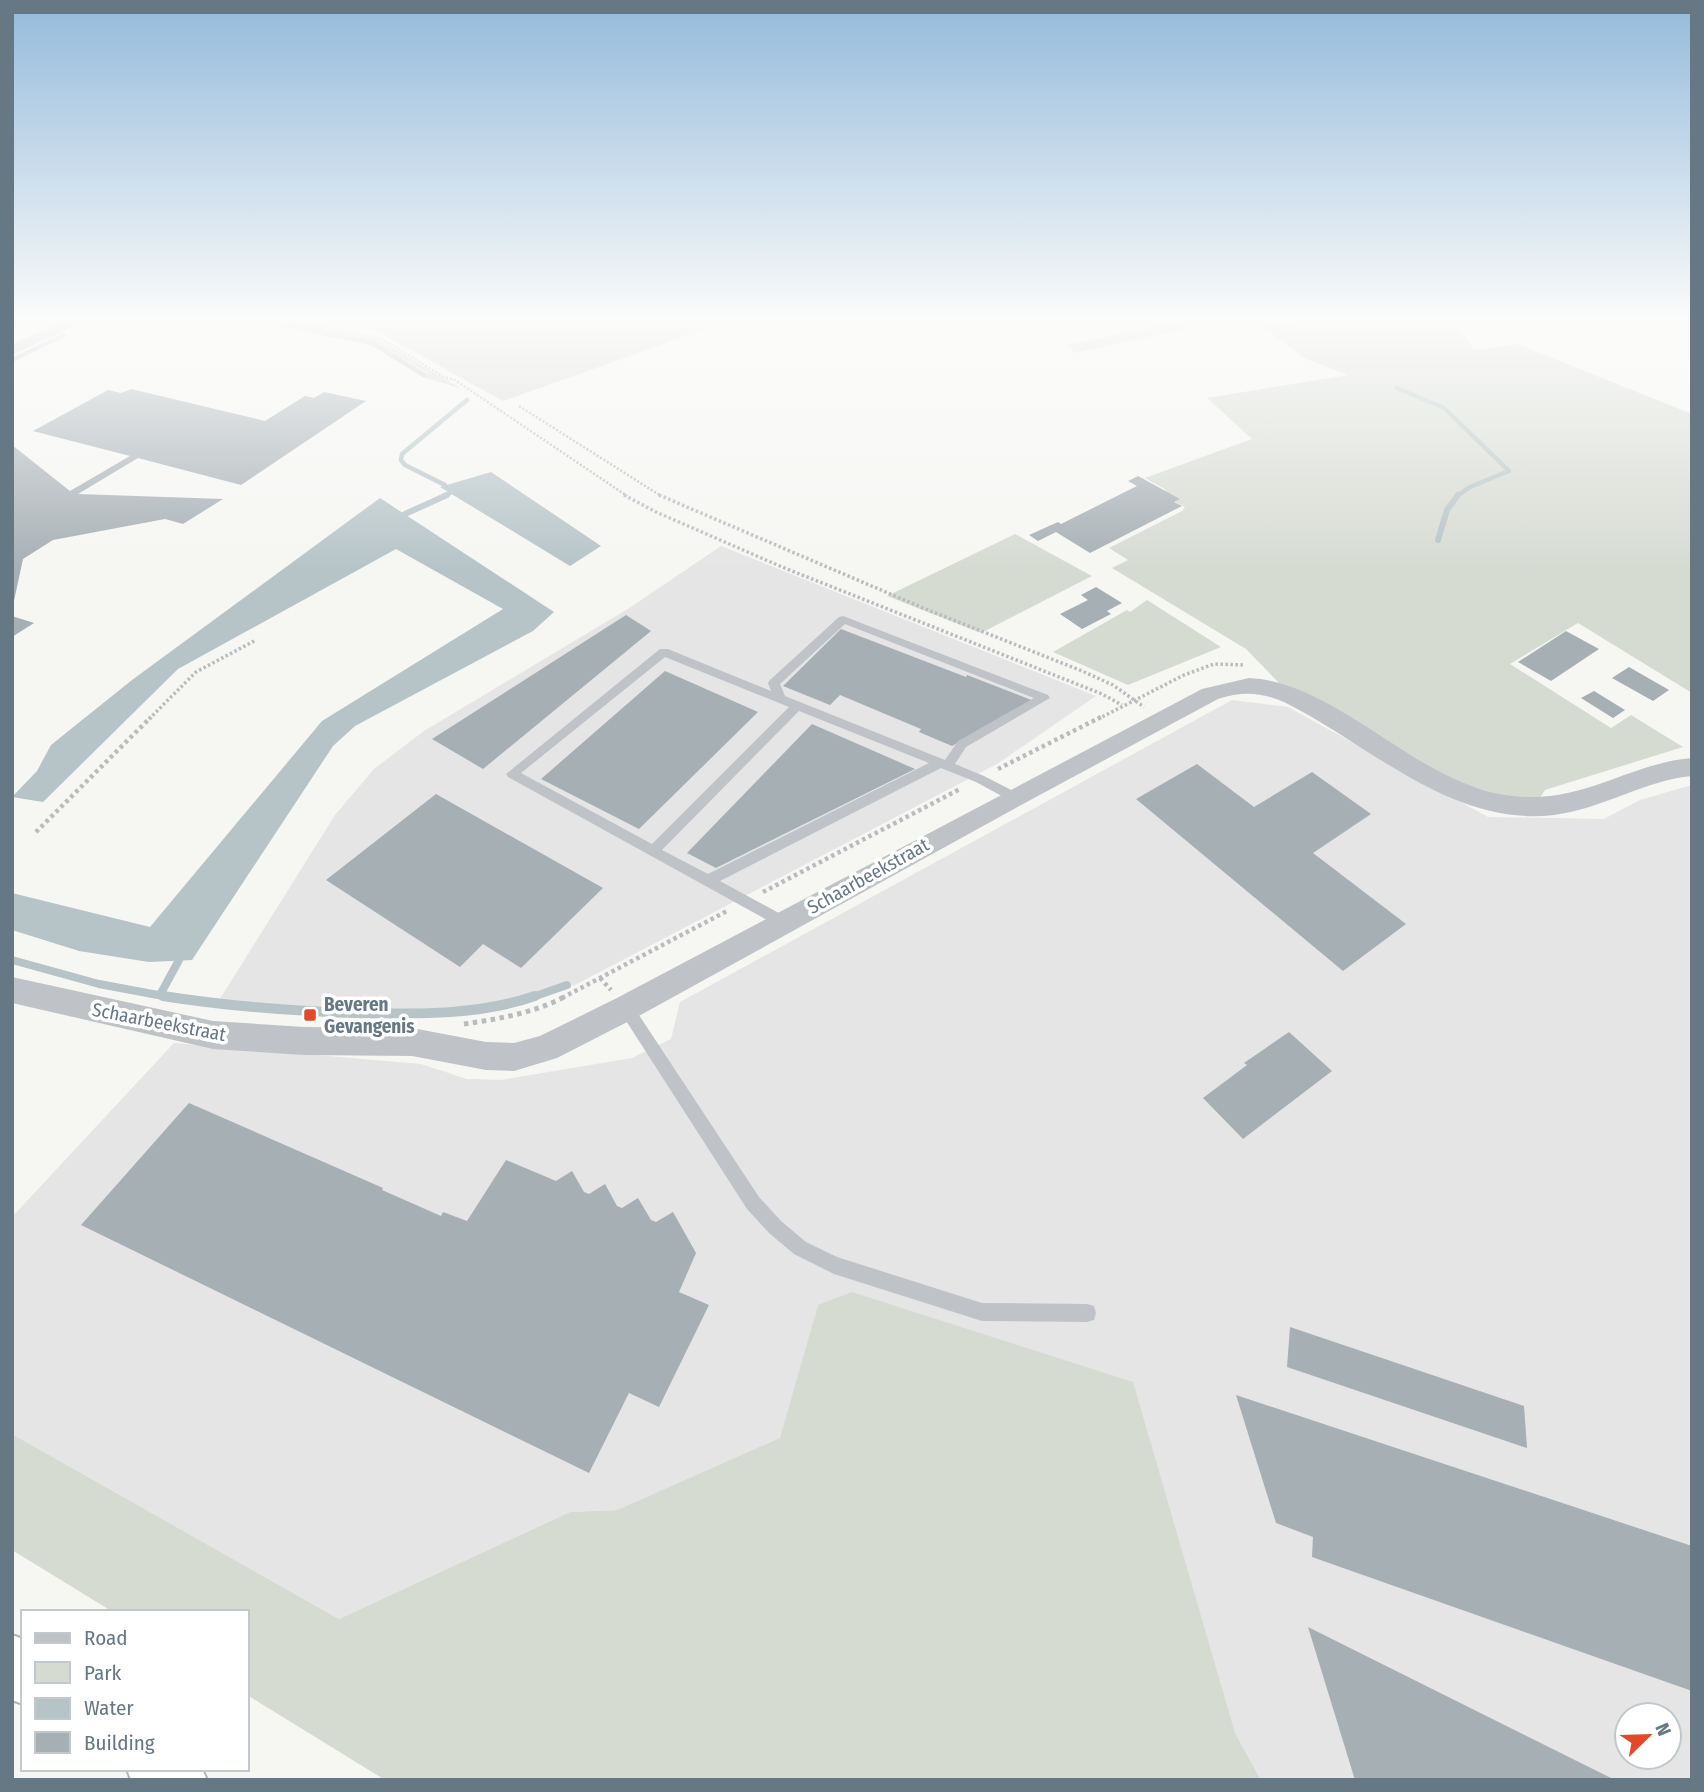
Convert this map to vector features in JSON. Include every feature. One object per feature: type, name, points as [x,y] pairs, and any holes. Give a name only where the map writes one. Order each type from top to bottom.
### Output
[{"type":"street","name":"Schaarbeekstraat","points":[[12,990],[213,1035],[304,1041],[412,1042],[486,1056],[514,1056],[546,1048],[626,1008],[1014,797],[1231,686],[1262,686],[1290,696],[1460,792],[1501,804],[1530,808],[1577,803],[1674,768],[1692,766]]},
{"type":"lane","points":[[709,880],[943,764],[962,744],[1044,698],[843,619],[774,683],[780,699]]},
{"type":"lane","points":[[783,922],[512,774],[664,652],[980,779],[1014,797]]},
{"type":"lane","points":[[654,850],[797,706]]},
{"type":"lane","points":[[626,1008],[752,1203],[800,1248],[834,1265],[982,1312],[1087,1313]]},
{"type":"path","points":[[488,403],[611,487],[656,512],[782,566],[1102,694],[1123,706]]},
{"type":"path","points":[[519,406],[664,498],[923,608],[1082,671],[1113,685],[1162,720]]},
{"type":"path","points":[[36,832],[196,671],[256,640]]},
{"type":"path","points":[[412,1042],[446,1027],[498,1019],[553,1003],[1184,675],[1214,664],[1252,665]]},
{"type":"shaded area","points":[[721,546],[1096,696],[997,764],[573,986],[569,981],[489,1006],[418,1011],[316,1009],[218,1002],[335,815],[374,769],[424,731],[631,607]]},
{"type":"shaded area","points":[[1232,700],[1288,707],[1488,817],[1604,819],[1640,800],[1692,785],[1692,1780],[1261,1780],[1235,1733],[818,1305],[781,1438],[617,1510],[570,1512],[339,1619],[12,1434],[12,1217],[174,1043],[421,1064],[467,1079],[501,1080],[632,1058],[671,1039],[680,1002]]},
{"type":"green space","points":[[1212,403],[1664,403],[1692,414],[1692,693],[1578,623],[1510,664],[1611,728],[1631,715],[1683,747],[1545,790],[1538,801],[1458,783],[1324,704],[1280,684],[1246,649],[1112,568],[1128,560],[1109,548],[1185,507],[1160,494],[1166,490],[1145,478],[1252,439]]},
{"type":"green space","points":[[1015,534],[1092,576],[981,633],[887,596]]},
{"type":"green space","points":[[1147,600],[1221,647],[1128,685],[1053,652],[1127,610],[1130,612]]},
{"type":"green space","points":[[852,1292],[1133,1382],[1235,1733],[1261,1780],[385,1780],[248,1696],[248,1610],[110,1610],[12,1550],[12,1434],[339,1619],[570,1512],[617,1510],[780,1438],[818,1305]]},
{"type":"water","points":[[491,472],[601,546],[570,566],[440,487]]},
{"type":"water","points":[[380,498],[554,612],[533,631],[355,726],[333,746],[192,960],[149,962],[79,951],[12,930],[12,893],[150,927],[322,721],[503,609],[396,549],[178,669],[43,802],[12,797],[37,771],[51,745],[132,680]]},
{"type":"building","points":[[85,403],[188,403],[265,421],[294,403],[364,403],[241,485],[138,458],[78,494],[223,499],[183,524],[165,519],[53,540],[23,559],[12,610],[12,445],[70,491],[130,456],[33,431]]},
{"type":"building","points":[[1138,476],[1180,499],[1174,502],[1182,506],[1090,553],[1056,532],[1038,541],[1029,535],[1058,522],[1061,524],[1137,486],[1128,481]]},
{"type":"building","points":[[1096,587],[1122,603],[1107,611],[1111,614],[1082,629],[1060,614],[1088,600],[1081,595]]},
{"type":"building","points":[[626,615],[651,631],[483,769],[432,739]]},
{"type":"building","points":[[12,616],[34,623],[12,637]]},
{"type":"building","points":[[841,629],[1034,701],[952,746],[919,732],[921,729],[840,695],[830,705],[783,686]]},
{"type":"building","points":[[1566,631],[1599,649],[1551,681],[1518,662]]},
{"type":"building","points":[[1629,667],[1669,690],[1653,701],[1612,678]]},
{"type":"building","points":[[665,671],[758,712],[639,829],[541,779]]},
{"type":"building","points":[[1594,691],[1625,710],[1613,718],[1581,698]]},
{"type":"building","points":[[812,724],[915,769],[716,868],[687,853]]},
{"type":"building","points":[[1197,764],[1254,807],[1312,772],[1371,814],[1313,853],[1406,924],[1343,971],[1136,799]]},
{"type":"building","points":[[436,794],[603,888],[521,968],[483,944],[460,967],[326,880]]},
{"type":"building","points":[[1289,1032],[1332,1071],[1243,1139],[1203,1098],[1247,1065],[1244,1063]]},
{"type":"building","points":[[189,1103],[441,1216],[443,1212],[467,1221],[506,1160],[556,1181],[572,1171],[584,1192],[589,1194],[605,1184],[617,1206],[622,1208],[638,1198],[651,1220],[656,1222],[673,1212],[696,1253],[679,1292],[709,1305],[659,1407],[629,1393],[589,1473],[81,1225]]},
{"type":"building","points":[[1290,1327],[1524,1406],[1527,1448],[1287,1367]]},
{"type":"building","points":[[1236,1395],[1692,1546],[1692,1691],[1312,1557],[1313,1537],[1276,1523]]},
{"type":"building","points":[[1308,1627],[1615,1780],[1355,1780]]},
{"type":"waterway","points":[[445,485],[405,465],[401,460],[402,454],[464,403]]},
{"type":"waterway","points":[[1431,403],[1444,408],[1509,471],[1470,487],[1458,496]]},
{"type":"waterway","points":[[443,496],[450,493]]},
{"type":"waterway","points":[[405,514],[447,495]]},
{"type":"waterway","points":[[1438,540],[1447,510],[1458,496]]},
{"type":"waterway","points":[[12,960],[99,984],[164,996]]},
{"type":"waterway","points":[[160,995],[179,960]]},
{"type":"waterway","points":[[530,998],[567,985]]},
{"type":"waterway","points":[[164,996],[282,1009],[400,1014],[491,1007],[535,996]]},
{"type":"waterway","points":[[164,996],[174,998]]},
{"type":"place","name":"Beveren Gevangenis","points":[[310,1015]]}]
